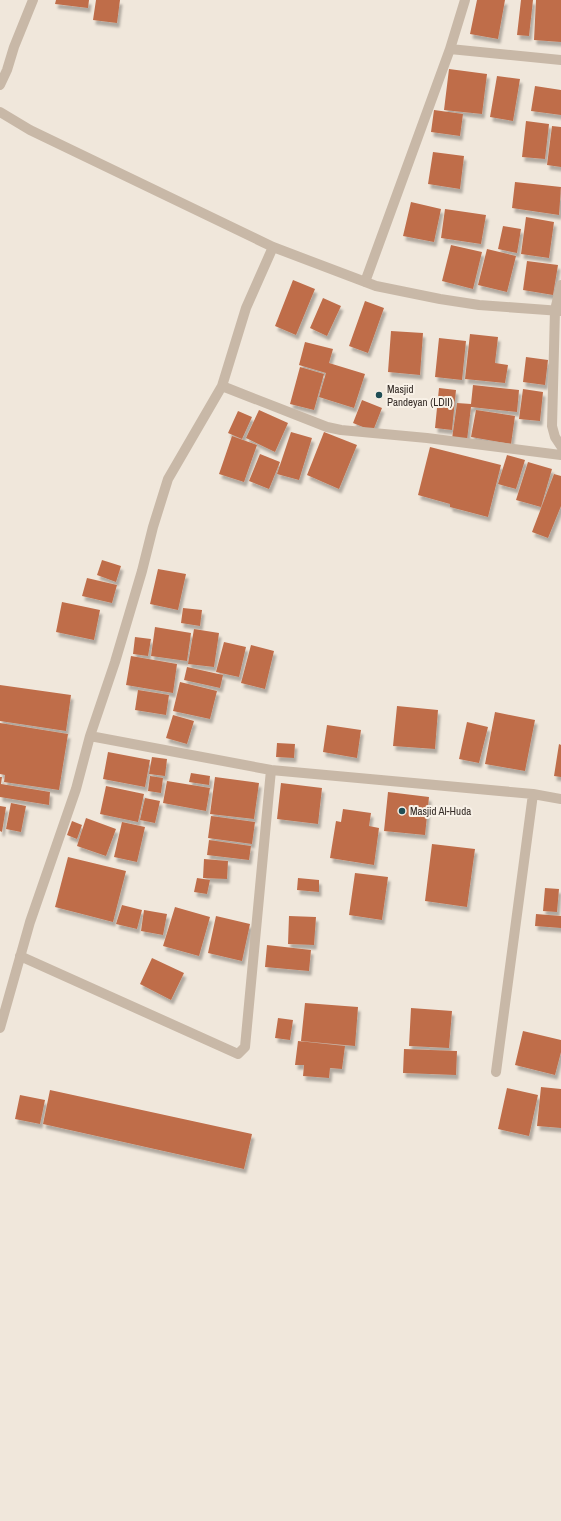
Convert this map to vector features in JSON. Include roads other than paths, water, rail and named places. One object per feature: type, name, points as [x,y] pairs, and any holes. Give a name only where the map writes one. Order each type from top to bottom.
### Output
[{"type":"street","points":[[0,85],[33,0]]},
{"type":"street","points":[[365,282],[450,49],[465,0]]},
{"type":"street","points":[[450,49],[561,60]]},
{"type":"street","points":[[0,112],[30,130],[273,247],[376,286],[479,305],[558,311]]},
{"type":"street","points":[[0,1028],[20,956],[76,788],[90,736],[115,662],[168,479],[222,386],[246,308],[273,247]]},
{"type":"street","points":[[561,285],[558,311],[552,426],[555,437],[561,446]]},
{"type":"street","points":[[222,386],[327,427],[341,430],[427,438],[561,455]]},
{"type":"street","points":[[90,736],[270,770],[533,794],[561,799]]},
{"type":"street","points":[[20,956],[238,1054],[245,1047],[270,770]]},
{"type":"street","points":[[496,1072],[533,794]]},
{"type":"place","name":"Masjid Pandeyan (LDII)","points":[[379,395]]},
{"type":"place","name":"Masjid Al-Huda","points":[[402,811]]}]
